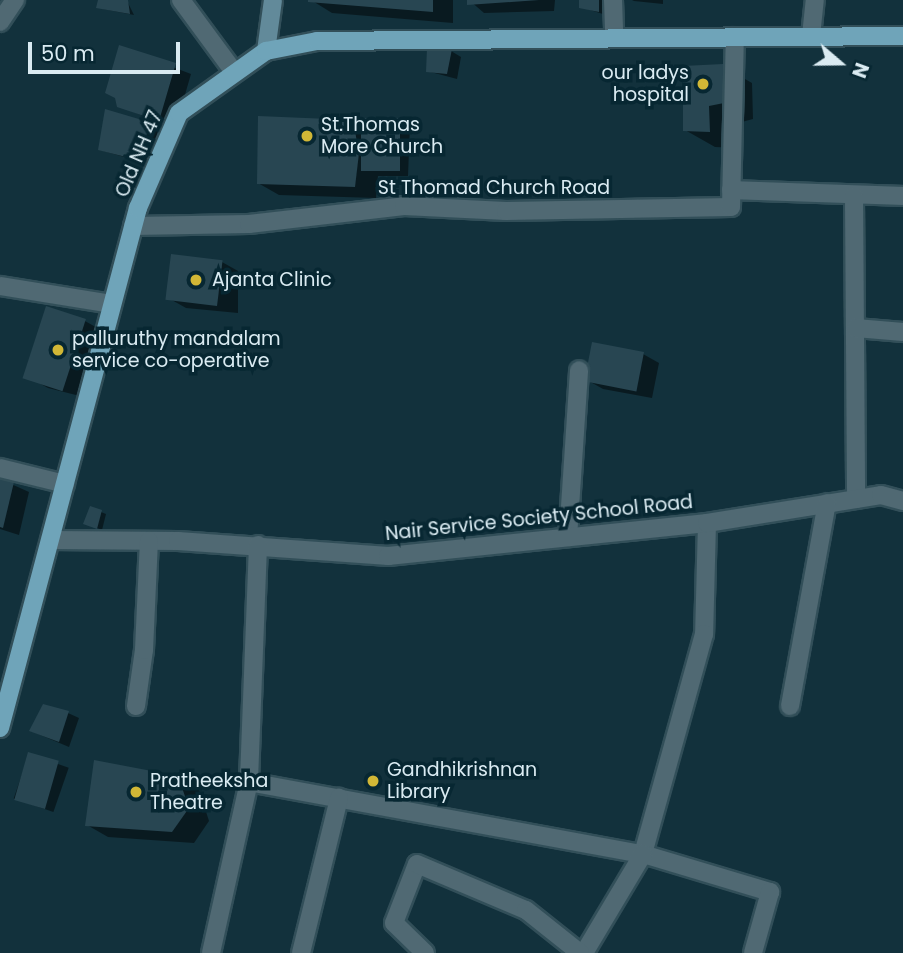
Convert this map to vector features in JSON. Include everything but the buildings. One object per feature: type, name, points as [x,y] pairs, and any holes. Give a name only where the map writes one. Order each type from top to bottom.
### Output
[{"type":"main road","name":"Old NH 47","points":[[0,728],[133,226],[179,113],[267,51],[317,41],[391,38],[903,36]]},
{"type":"street","points":[[0,22],[15,0]]},
{"type":"street","points":[[181,0],[234,72]]},
{"type":"street","points":[[267,51],[273,0]]},
{"type":"street","points":[[613,0],[614,37]]},
{"type":"street","points":[[811,36],[815,0]]},
{"type":"street","points":[[731,199],[735,37]]},
{"type":"street","points":[[854,196],[856,499]]},
{"type":"street","name":"St Thomad Church Road","points":[[133,226],[249,225],[404,206],[506,211],[731,199],[903,196]]},
{"type":"street","points":[[0,286],[112,304]]},
{"type":"street","points":[[856,328],[903,332]]},
{"type":"street","points":[[568,537],[579,370]]},
{"type":"street","points":[[0,468],[65,484]]},
{"type":"street","name":"Nair Service Society School Road","points":[[50,540],[258,545],[388,556],[707,523],[881,495],[903,500]]},
{"type":"street","points":[[790,706],[827,503]]},
{"type":"street","points":[[425,953],[394,923],[417,864],[526,910],[582,953],[643,854],[704,634],[707,523]]},
{"type":"street","points":[[136,705],[145,650],[149,541]]},
{"type":"street","points":[[211,953],[249,782],[258,545]]},
{"type":"street","points":[[249,782],[643,854],[770,892],[753,953]]},
{"type":"street","points":[[301,953],[339,798]]},
{"type":"place","name":"our ladys hospital","points":[[703,84]]},
{"type":"place","name":"St.Thomas More Church","points":[[307,136]]},
{"type":"place","name":"Ajanta Clinic","points":[[196,280]]},
{"type":"place","name":"palluruthy mandalam service co-operative","points":[[58,350]]},
{"type":"place","name":"Gandhikrishnan Library","points":[[373,781]]},
{"type":"place","name":"Pratheeksha Theatre","points":[[136,792]]}]
